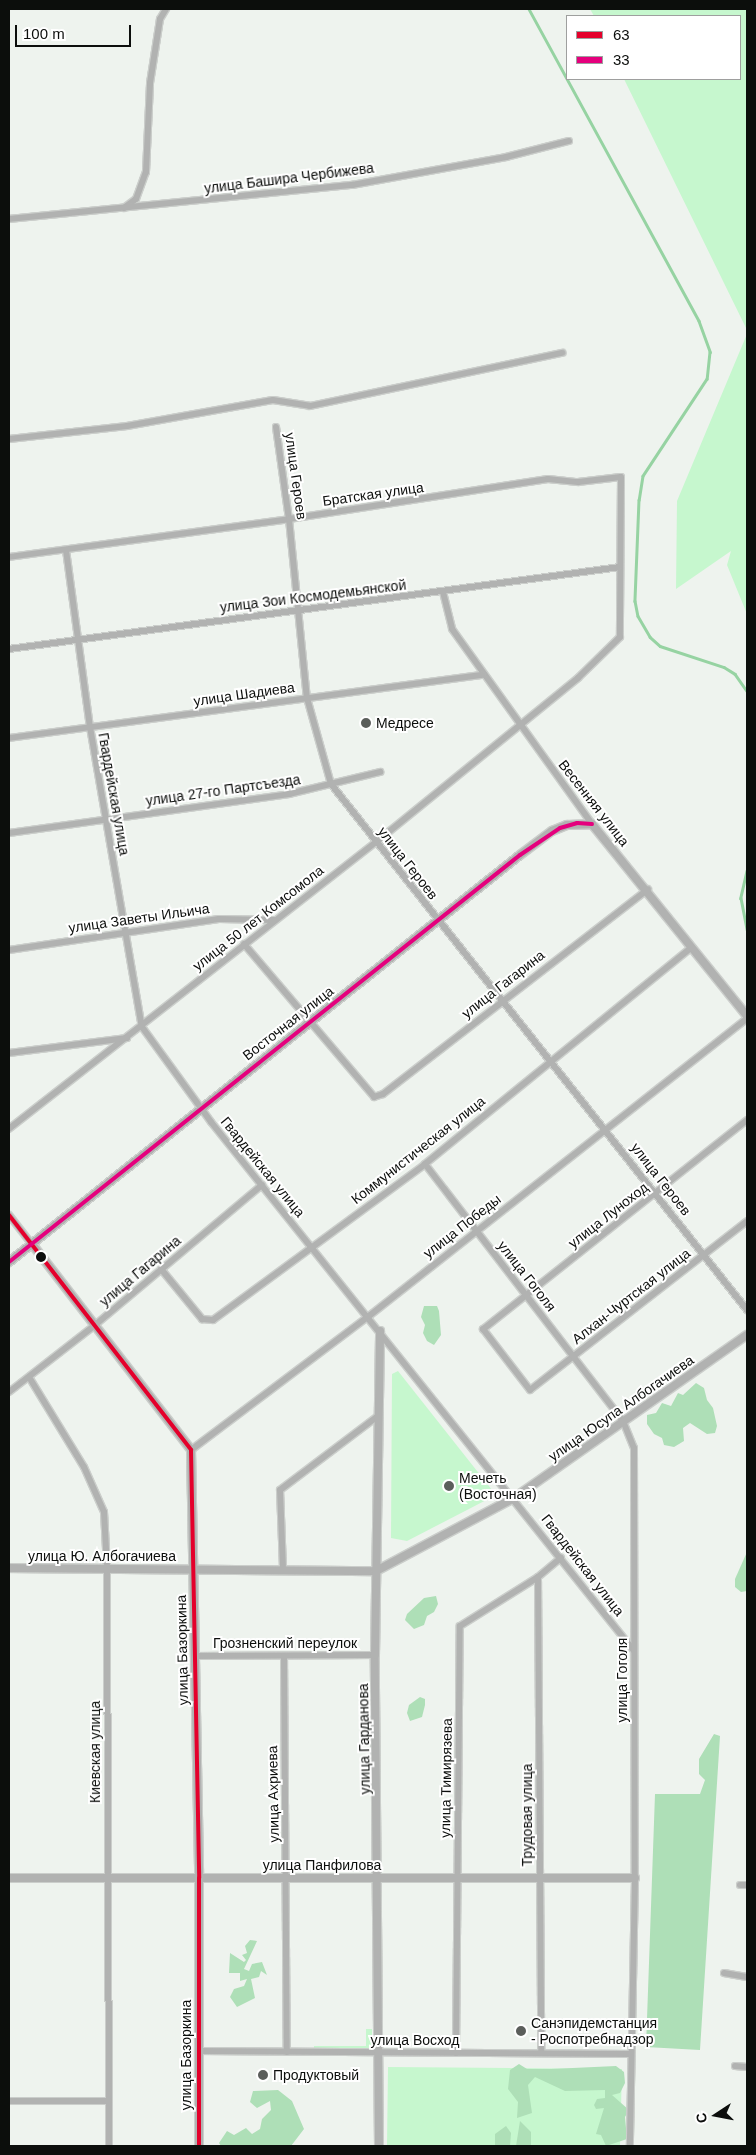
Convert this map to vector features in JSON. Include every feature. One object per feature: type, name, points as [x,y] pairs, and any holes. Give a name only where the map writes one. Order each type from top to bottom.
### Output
[{"type":"street","points":[[122,209],[136,199],[146,172],[150,83],[160,19],[166,9]]},
{"type":"street","name":"улица Башира Чербижева","points":[[9,219],[352,185],[506,157],[569,141]]},
{"type":"street","points":[[9,439],[127,426],[273,400],[310,406],[562,353]]},
{"type":"street","name":"улица Героев","points":[[276,427],[289,519],[307,698],[332,784],[502,1001],[657,1192],[747,1310]]},
{"type":"street","name":"Братская улица","points":[[9,557],[289,519],[548,479],[578,482],[621,477]]},
{"type":"street","name":"улица 50 лет Комсомола","points":[[9,1129],[128,1038],[274,920],[376,842],[578,678],[620,637],[621,477]]},
{"type":"street","name":"Гвардейская улица","points":[[66,550],[90,727],[124,933],[142,1027],[201,1108],[310,1246],[369,1316],[634,1651]]},
{"type":"street","name":"улица Зои Космодемьянской","points":[[9,650],[620,567]]},
{"type":"street","name":"Весенняя улица","points":[[442,592],[452,629],[484,675],[592,824],[648,889],[747,1018]]},
{"type":"street","name":"улица Шадиева","points":[[9,738],[484,675]]},
{"type":"street","name":"улица 27-го Партсъезда","points":[[9,833],[289,794],[380,772]]},
{"type":"street","name":"Восточная улица","points":[[9,1262],[308,1022],[552,832],[577,823],[592,824]]},
{"type":"street","name":"улица Гагарина","points":[[308,1022],[374,1097],[383,1094],[648,889]]},
{"type":"street","name":"улица Заветы Ильича","points":[[9,950],[219,919],[274,920]]},
{"type":"street","points":[[244,944],[308,1022]]},
{"type":"street","name":"Коммунистическая улица","points":[[161,1269],[207,1322],[425,1164],[692,947]]},
{"type":"street","name":"улица Победы","points":[[191,1450],[369,1316],[747,1018]]},
{"type":"street","points":[[9,1053],[128,1038]]},
{"type":"street","name":"улица Луноход","points":[[530,1390],[483,1329],[747,1120]]},
{"type":"street","name":"улица Гоголя","points":[[425,1164],[623,1421],[634,1448],[635,1878],[630,2146]]},
{"type":"street","name":"улица Гагарина","points":[[9,1392],[94,1325],[262,1185]]},
{"type":"street","points":[[9,1216],[191,1450]]},
{"type":"street","name":"Алхан-Чуртская улица","points":[[530,1390],[747,1221]]},
{"type":"street","name":"улица Гарданова","points":[[379,2146],[375,1655],[380,1331]]},
{"type":"street","name":"улица Юсупа Албогачиева","points":[[376,1571],[514,1498],[747,1335]]},
{"type":"street","name":"Киевская улица","points":[[28,1377],[84,1467],[104,1512],[107,1568],[109,2146]]},
{"type":"street","points":[[283,1568],[280,1490],[378,1416]]},
{"type":"street","name":"улица Базоркина","points":[[191,1450],[199,1878],[199,2146]]},
{"type":"street","name":"улица Тимирязева","points":[[456,2053],[460,1626],[538,1576],[561,1558]]},
{"type":"street","name":"улица Ю. Албогачиева","points":[[9,1568],[283,1568],[376,1571]]},
{"type":"street","name":"Трудовая улица","points":[[538,1576],[541,2053]]},
{"type":"street","name":"Грозненский переулок","points":[[195,1656],[375,1655]]},
{"type":"street","name":"улица Ахриева","points":[[284,1656],[287,2052]]},
{"type":"street","name":"улица Панфилова","points":[[9,1878],[378,1878],[458,1876],[635,1878]]},
{"type":"street","points":[[724,1973],[747,1977]]},
{"type":"street","name":"улица Восход","points":[[199,2051],[631,2054]]},
{"type":"street","points":[[736,2066],[747,2066]]},
{"type":"street","points":[[9,2101],[109,2101]]},
{"type":"green space","points":[[590,9],[747,9],[747,330],[624,80],[741,80],[741,15],[593,15]]},
{"type":"green space","points":[[747,334],[747,614],[727,565],[731,551],[676,589],[677,501]]},
{"type":"green space","points":[[424,1306],[437,1306],[439,1311],[441,1335],[434,1345],[427,1341],[423,1333],[425,1325],[421,1317]]},
{"type":"green space","points":[[398,1371],[496,1495],[407,1541],[391,1538],[392,1374]]},
{"type":"green space","points":[[696,1383],[704,1388],[707,1400],[713,1408],[717,1426],[715,1433],[707,1434],[690,1423],[683,1428],[684,1441],[674,1447],[664,1445],[662,1438],[654,1434],[647,1424],[647,1415],[656,1413],[662,1403],[671,1406],[678,1393],[683,1395]]},
{"type":"green space","points":[[747,1552],[747,1591],[741,1592],[735,1587],[735,1579]]},
{"type":"green space","points":[[436,1596],[438,1604],[434,1612],[427,1616],[424,1625],[414,1629],[405,1620],[407,1614],[424,1598]]},
{"type":"green space","points":[[420,1697],[425,1699],[422,1717],[410,1721],[407,1713],[409,1705]]},
{"type":"green space","points":[[714,1734],[720,1736],[700,2050],[646,2047],[655,1794],[700,1794],[705,1780],[699,1774],[699,1759]]},
{"type":"green space","points":[[250,1940],[257,1941],[244,1969],[249,1971],[252,1964],[262,1962],[267,1975],[261,1971],[259,1977],[251,1979],[255,1998],[237,2007],[230,1997],[234,1989],[244,1986],[247,1979],[240,1981],[240,1973],[229,1973],[230,1953],[244,1962],[246,1960],[242,1955],[247,1953],[245,1946]]},
{"type":"green space","points":[[366,2029],[372,2029],[372,2051],[314,2051],[314,2046],[366,2046]]},
{"type":"green space","points":[[519,2064],[527,2069],[616,2066],[624,2072],[625,2083],[620,2093],[612,2095],[629,2110],[625,2117],[627,2139],[606,2146],[601,2135],[596,2134],[604,2108],[596,2109],[594,2105],[597,2099],[605,2098],[605,2090],[565,2091],[535,2077],[528,2085],[532,2113],[517,2118],[518,2102],[508,2089],[510,2070]]},
{"type":"green space","points":[[388,2067],[622,2069],[620,2146],[387,2146]]},
{"type":"green space","points":[[278,2090],[292,2101],[304,2129],[291,2146],[221,2146],[219,2143],[227,2131],[234,2135],[246,2128],[252,2134],[260,2129],[262,2119],[271,2110],[270,2101],[257,2108],[250,2102],[253,2091]]},
{"type":"green space","points":[[520,2121],[531,2132],[531,2146],[516,2146]]},
{"type":"green space","points":[[506,2126],[511,2133],[510,2146],[495,2146],[495,2134]]},
{"type":"waterway","points":[[529,9],[566,77]]},
{"type":"waterway","points":[[568,80],[699,321],[710,352],[707,379],[643,476],[639,500],[635,601],[638,616],[650,637],[660,646],[724,667],[735,674],[747,691]]},
{"type":"waterway","points":[[747,871],[741,898],[747,929]]},
{"type":"transit line","name":"33","points":[[9,1262],[520,855],[560,828],[577,823],[592,824]]},
{"type":"transit line","name":"63","points":[[9,1215],[191,1450],[199,1878],[199,2146]]},
{"type":"place","name":"Медресе","points":[[366,723]]},
{"type":"place","name":"Мечеть (Восточная)","points":[[449,1486]]},
{"type":"place","name":"Санэпидемстанция - Роспотребнадзор","points":[[521,2031]]},
{"type":"place","name":"Продуктовый","points":[[263,2075]]}]
